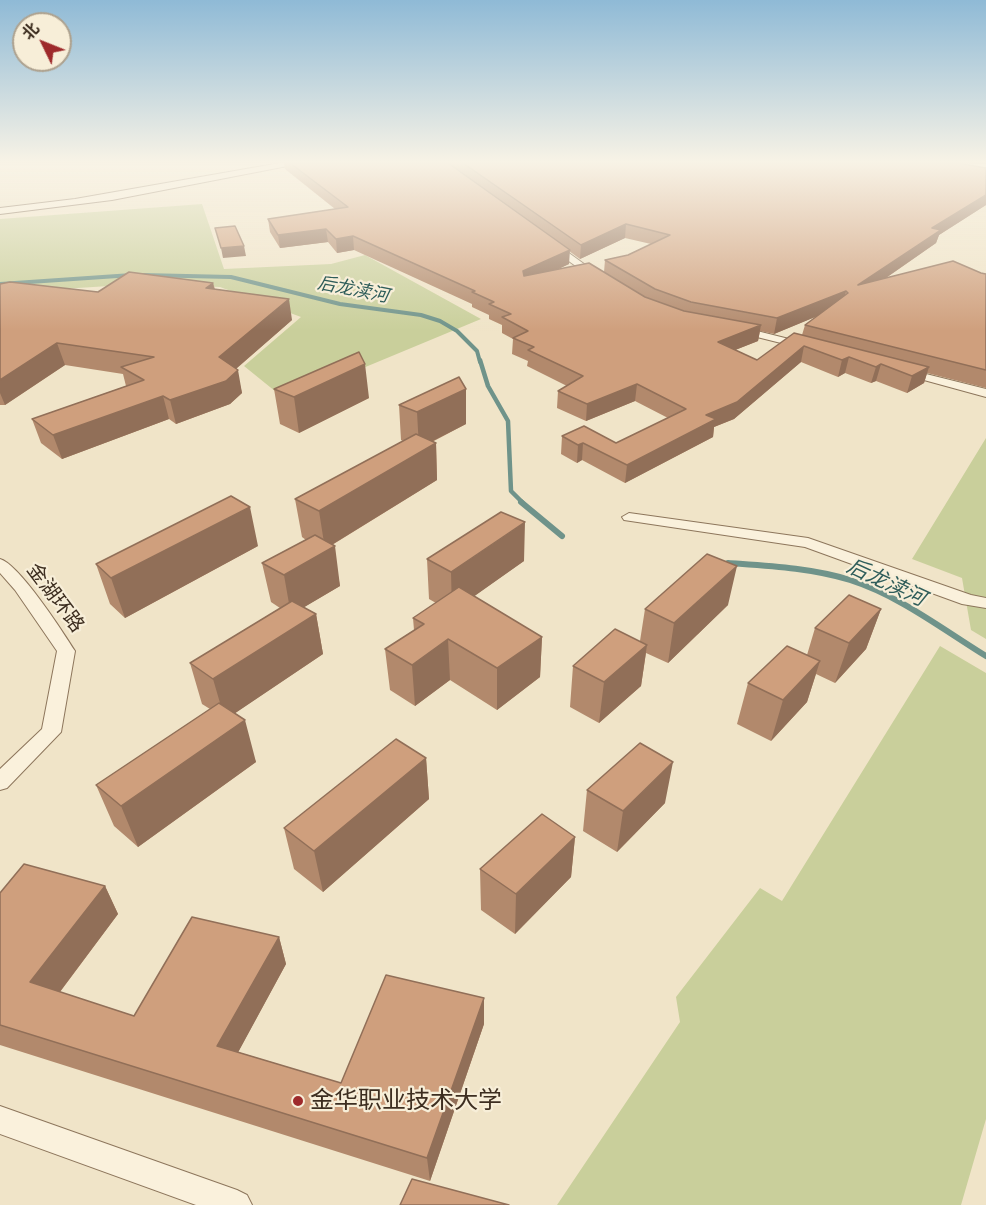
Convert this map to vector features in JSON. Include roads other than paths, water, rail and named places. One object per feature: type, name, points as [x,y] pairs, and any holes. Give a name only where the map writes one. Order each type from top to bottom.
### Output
[{"type":"street","points":[[543,239],[606,282]]},
{"type":"street","points":[[721,327],[811,347]]},
{"type":"street","points":[[897,369],[986,393]]},
{"type":"street","points":[[629,517],[808,543],[968,600],[986,603]]},
{"type":"street","name":"金湖环路","points":[[0,564],[21,586],[66,651],[51,732],[0,782]]},
{"type":"street","points":[[0,1120],[237,1205]]},
{"type":"waterway","name":"后龙渎河","points":[[0,284],[132,275]]},
{"type":"waterway","name":"后龙渎河","points":[[142,275],[231,277],[340,304],[421,315],[440,321],[457,331],[477,351],[480,362]]},
{"type":"waterway","name":"后龙渎河","points":[[480,360],[488,386],[508,421],[511,491],[523,503]]},
{"type":"waterway","name":"后龙渎河","points":[[521,502],[562,536]]},
{"type":"waterway","name":"后龙渎河","points":[[728,563],[805,570],[850,580],[903,604],[986,656]]},
{"type":"place","name":"金华职业技术大学","points":[[298,1101]]}]
